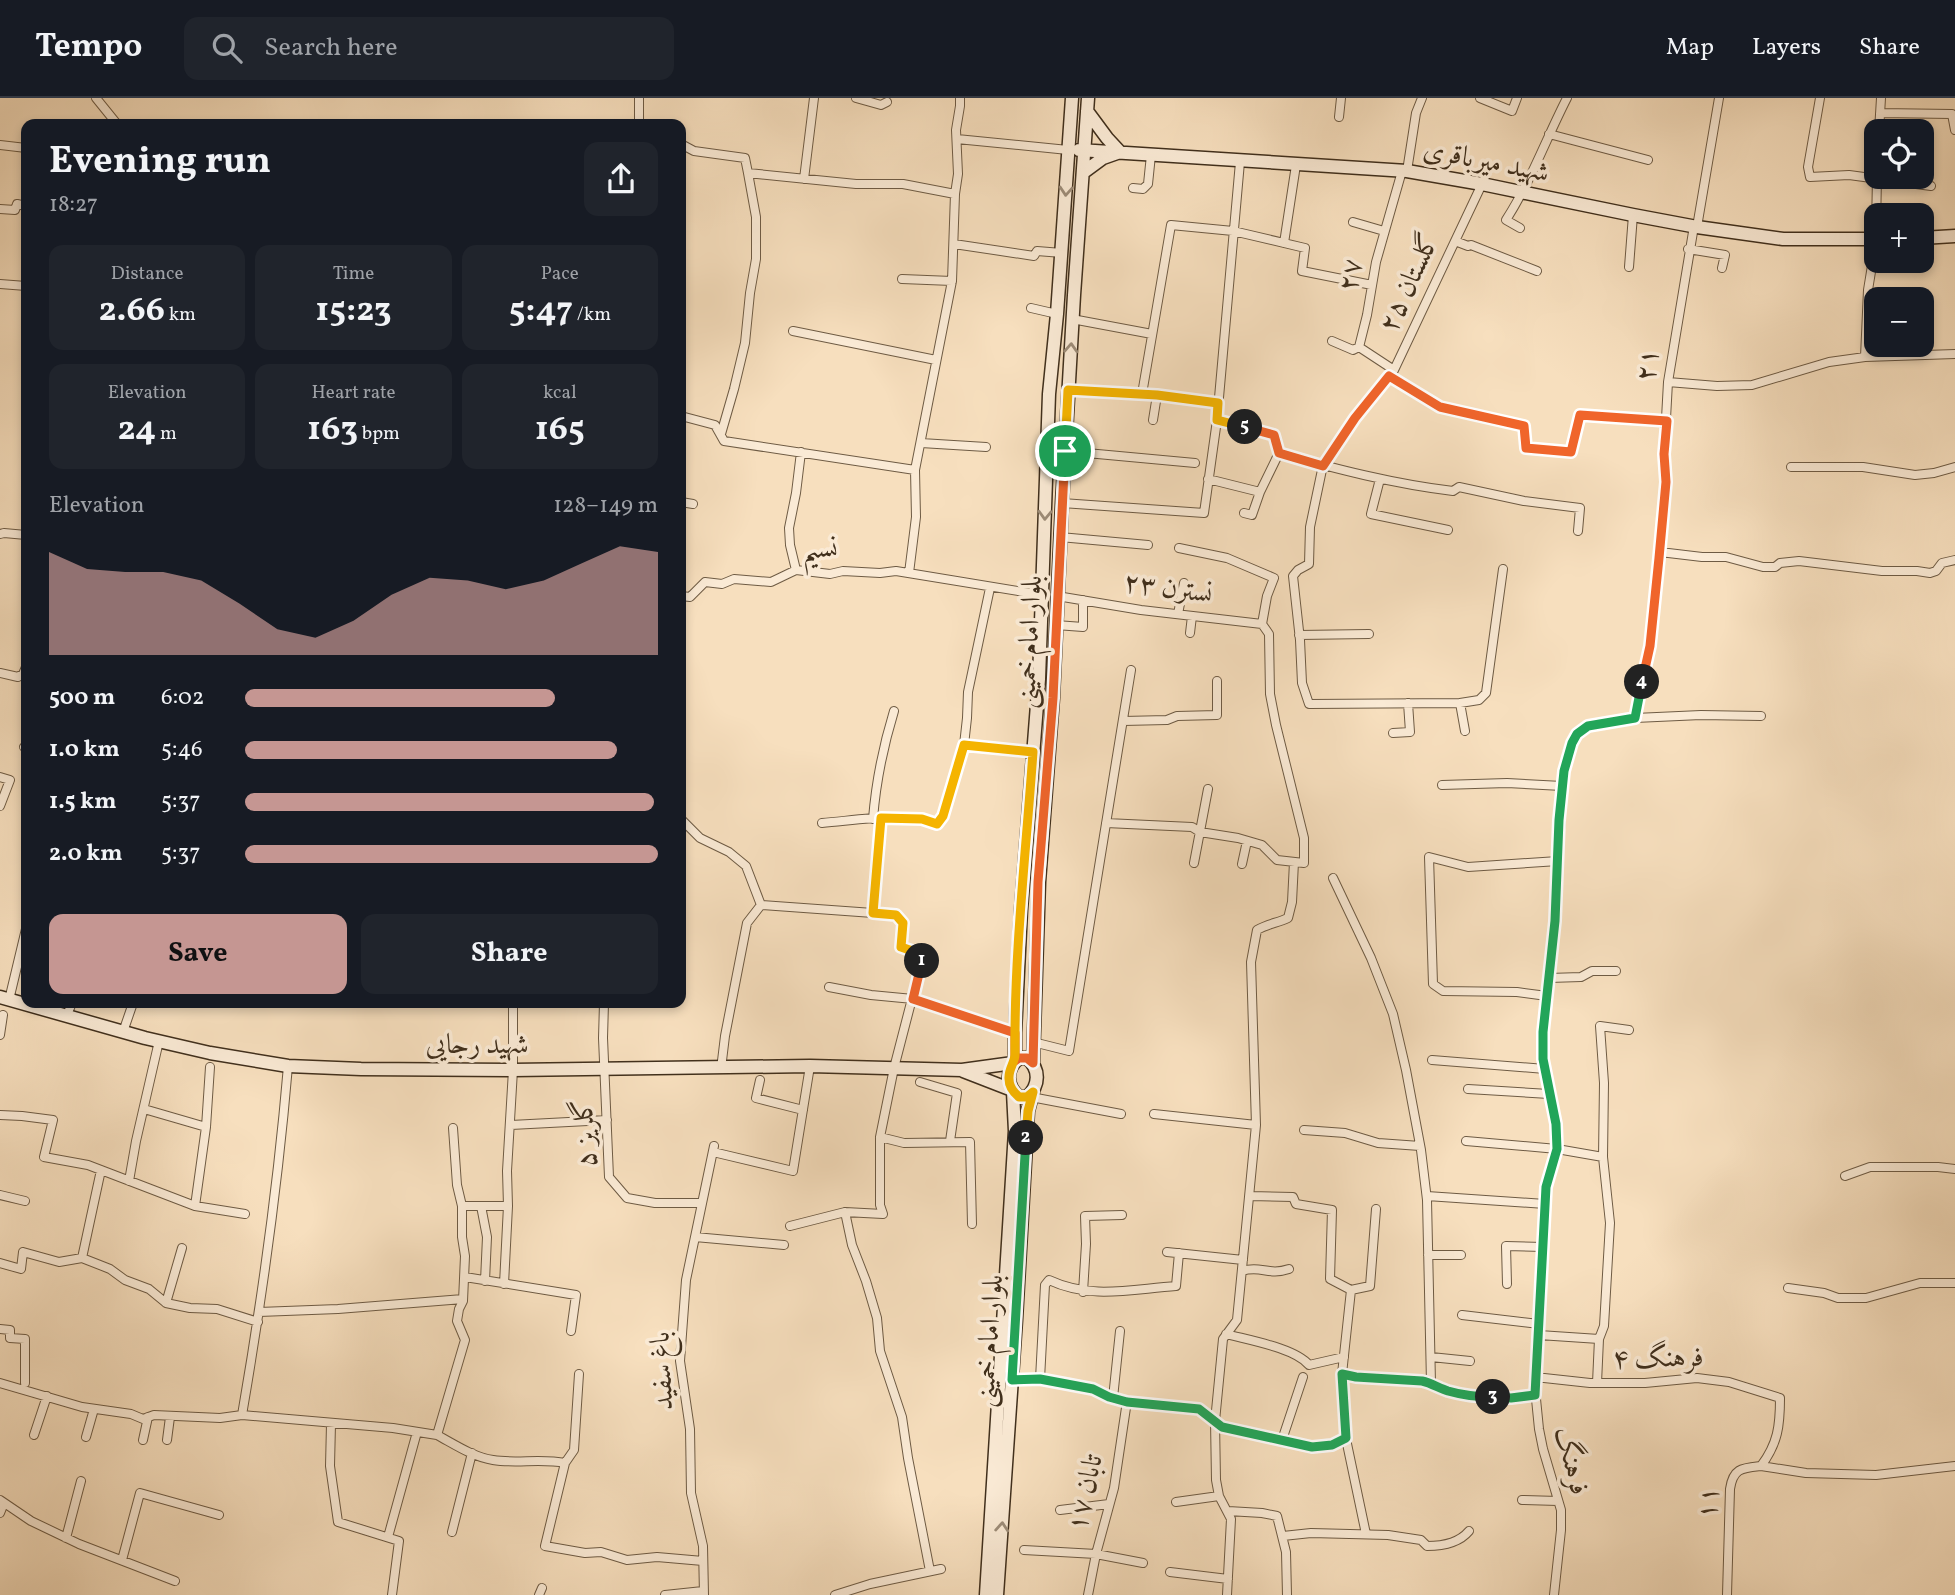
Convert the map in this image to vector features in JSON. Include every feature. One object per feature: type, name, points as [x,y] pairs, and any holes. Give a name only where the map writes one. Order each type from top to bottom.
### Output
[{"type":"main road","name":"بلوار امام خمینی","points":[[1014,1062],[1021,911],[1039,679],[1049,394],[1072,98]]},
{"type":"main road","name":"بلوار امام خمینی","points":[[1033,1063],[1038,882],[1053,698],[1072,319],[1088,104]]},
{"type":"main road","points":[[1084,172],[1103,158],[1120,152],[1107,138],[1088,104]]},
{"type":"main road","name":"شهید میرباقری","points":[[1068,150],[1405,171],[1695,226],[1783,239],[1864,240]]},
{"type":"main road","points":[[1934,237],[1955,236]]},
{"type":"main road","name":"شهید رجایی","points":[[39,1008],[210,1053],[288,1066],[513,1070],[810,1066],[962,1070]]},
{"type":"main road","points":[[962,1070],[1012,1091],[1019,1097],[1027,1097],[1032,1094],[1037,1083],[1037,1072],[1027,1058],[1019,1058],[1009,1072],[1012,1091]]},
{"type":"main road","points":[[962,1070],[1014,1062]]},
{"type":"main road","name":"بلوار امام خمینی","points":[[986,1595],[1015,1131],[1012,1091]]},
{"type":"main road","name":"بلوار امام خمینی","points":[[998,1595],[1028,1111],[1032,1094]]},
{"type":"street","points":[[96,98],[113,119]]},
{"type":"street","points":[[639,98],[639,119]]},
{"type":"street","points":[[804,179],[814,98]]},
{"type":"street","points":[[856,98],[881,104],[887,102]]},
{"type":"street","points":[[909,573],[916,517],[915,470],[952,281],[958,174],[956,130],[960,98]]},
{"type":"street","points":[[1339,117],[1340,98]]},
{"type":"street","name":"۲۷","points":[[1359,347],[1376,262],[1405,171],[1416,114],[1422,98]]},
{"type":"street","points":[[1480,98],[1512,111],[1517,98]]},
{"type":"street","points":[[1520,228],[1506,220],[1523,193],[1567,98]]},
{"type":"street","name":"۲۱","points":[[1635,718],[1650,646],[1660,552],[1666,482],[1664,454],[1668,382],[1688,249],[1695,226],[1719,98]]},
{"type":"street","points":[[1819,98],[1808,167],[1810,177],[1864,177]]},
{"type":"street","points":[[1880,119],[1881,98]]},
{"type":"street","points":[[1880,113],[1952,114],[1955,130]]},
{"type":"street","points":[[1549,134],[1648,160]]},
{"type":"street","points":[[957,139],[1068,150]]},
{"type":"street","points":[[0,145],[21,147]]},
{"type":"street","points":[[686,147],[694,151],[745,158],[756,217],[756,259],[745,343],[721,434]]},
{"type":"street","points":[[1133,187],[1143,189],[1148,184],[1151,155]]},
{"type":"street","points":[[1062,503],[1204,513],[1217,420],[1240,162]]},
{"type":"street","points":[[1284,243],[1287,209],[1296,165]]},
{"type":"street","points":[[748,173],[856,184],[903,184],[955,194]]},
{"type":"street","name":"گلستان ۲۵","points":[[1323,466],[1355,418],[1391,373],[1482,184]]},
{"type":"street","points":[[0,209],[15,210],[17,204],[21,205]]},
{"type":"street","points":[[1629,267],[1633,215]]},
{"type":"street","points":[[1353,222],[1384,231]]},
{"type":"street","points":[[1142,394],[1171,225],[1233,231],[1305,248],[1302,271],[1372,285]]},
{"type":"street","points":[[1455,241],[1537,271]]},
{"type":"street","points":[[954,244],[1034,256],[1037,251],[1062,253]]},
{"type":"street","points":[[1688,249],[1725,255],[1722,268]]},
{"type":"street","points":[[902,279],[952,281]]},
{"type":"street","points":[[0,284],[21,286]]},
{"type":"street","points":[[1031,309],[1057,314]]},
{"type":"street","points":[[1072,319],[1152,334]]},
{"type":"street","points":[[793,331],[936,360]]},
{"type":"street","points":[[1332,341],[1353,350],[1359,347],[1440,407],[1524,426],[1526,448],[1571,452],[1580,415],[1667,421]]},
{"type":"street","points":[[1934,355],[1955,354]]},
{"type":"street","points":[[1668,382],[1717,386],[1752,385],[1829,362],[1865,357]]},
{"type":"street","points":[[1068,390],[1157,395],[1218,403]]},
{"type":"street","points":[[1153,420],[1157,395]]},
{"type":"street","points":[[686,417],[716,425],[724,441],[915,470]]},
{"type":"street","points":[[1217,420],[1274,435],[1279,453],[1252,515],[1244,513]]},
{"type":"street","points":[[921,443],[986,447]]},
{"type":"street","points":[[1065,451],[1195,463]]},
{"type":"street","points":[[796,570],[789,528],[801,452]]},
{"type":"street","points":[[1279,453],[1380,479],[1453,491],[1459,487],[1524,501],[1580,508],[1578,531]]},
{"type":"street","points":[[1179,548],[1227,558],[1274,578],[1293,576],[1309,564],[1310,527],[1323,466]]},
{"type":"street","points":[[1791,467],[1863,467],[1915,475],[1955,467]]},
{"type":"street","points":[[1208,479],[1260,492]]},
{"type":"street","points":[[1380,479],[1371,514],[1448,530]]},
{"type":"street","points":[[686,503],[693,504]]},
{"type":"street","points":[[0,534],[21,535]]},
{"type":"street","points":[[1060,537],[1148,545]]},
{"type":"street","points":[[1660,552],[1702,557],[1726,556],[1763,567],[1799,561],[1881,571],[1930,573],[1936,571],[1942,563],[1955,560]]},
{"type":"street","points":[[1293,576],[1302,683],[1309,704],[1460,703],[1479,700],[1486,693],[1503,569]]},
{"type":"street","name":"نسیم","points":[[686,597],[690,597],[705,582],[722,584],[734,579],[771,582],[796,570],[831,574],[843,571],[896,571],[1042,595]]},
{"type":"street","points":[[1106,823],[1192,827],[1200,832],[1262,845],[1277,860],[1304,863],[1304,838],[1270,694],[1269,634],[1262,624],[1267,596],[1274,578]]},
{"type":"street","points":[[1178,614],[1184,583]]},
{"type":"street","points":[[822,823],[877,818],[922,819],[937,824],[943,816],[964,745],[968,692],[990,587]]},
{"type":"street","name":"نسترن ۲۳","points":[[1057,596],[1262,624]]},
{"type":"street","points":[[1056,625],[1083,627],[1083,600]]},
{"type":"street","points":[[1190,633],[1192,616]]},
{"type":"street","points":[[1299,635],[1369,635]]},
{"type":"street","points":[[1034,1042],[1069,1051],[1131,670]]},
{"type":"street","points":[[0,673],[18,677],[21,675]]},
{"type":"street","points":[[1123,721],[1217,715],[1217,681]]},
{"type":"street","points":[[1393,733],[1410,732],[1408,703]]},
{"type":"street","points":[[1460,703],[1465,731]]},
{"type":"street","points":[[873,913],[876,784],[894,711]]},
{"type":"street","points":[[1635,718],[1761,716]]},
{"type":"street","name":"فرهنگ","points":[[1554,1595],[1561,1510],[1543,1449],[1535,1377],[1546,1187],[1557,1149],[1556,1124],[1545,1069],[1543,1032],[1555,921],[1562,786],[1568,751],[1577,734],[1588,726],[1635,718]]},
{"type":"street","points":[[964,745],[1033,752]]},
{"type":"street","points":[[0,777],[10,780],[0,806]]},
{"type":"street","points":[[1442,785],[1507,783],[1562,786]]},
{"type":"street","points":[[1194,863],[1208,789]]},
{"type":"street","points":[[686,824],[700,838],[729,852],[746,866],[761,905]]},
{"type":"street","points":[[1242,864],[1247,841]]},
{"type":"street","points":[[1547,996],[1517,992],[1443,991],[1433,985],[1429,857],[1468,867],[1558,861]]},
{"type":"street","points":[[1227,1595],[1231,1519],[1219,1496],[1216,1480],[1216,1421],[1223,1339],[1237,1321],[1256,1125],[1251,962],[1257,930],[1288,918],[1292,902],[1294,862]]},
{"type":"street","points":[[1333,878],[1371,958],[1393,1014],[1420,1146],[1427,1196],[1431,1383]]},
{"type":"street","points":[[761,905],[896,915],[903,923],[901,947],[921,954],[922,960],[894,1068],[880,1137],[880,1205],[883,1214],[845,1212],[790,1226]]},
{"type":"street","points":[[721,1069],[747,923],[761,905]]},
{"type":"street","points":[[5,998],[21,945]]},
{"type":"street","points":[[1549,978],[1581,977],[1591,971],[1616,971]]},
{"type":"street","points":[[830,987],[913,999],[1015,1033]]},
{"type":"street","points":[[66,1016],[70,1008]]},
{"type":"street","points":[[123,1032],[130,1008]]},
{"type":"street","points":[[504,1284],[513,1008]]},
{"type":"street","name":"گلریز ۵","points":[[604,1008],[609,1177],[627,1198],[655,1203],[701,1203]]},
{"type":"street","points":[[0,1035],[3,1015]]},
{"type":"street","points":[[1597,1383],[1599,1339],[1604,1326],[1610,1223],[1603,1157],[1604,1083],[1600,1026],[1629,1030]]},
{"type":"street","points":[[129,1181],[159,1041]]},
{"type":"street","points":[[1432,1060],[1545,1069]]},
{"type":"street","points":[[242,1415],[258,1322],[288,1066]]},
{"type":"street","points":[[760,1080],[756,1098],[803,1110],[810,1066]]},
{"type":"street","points":[[195,1206],[206,1127],[210,1067]]},
{"type":"street","points":[[920,1082],[957,1093],[950,1141]]},
{"type":"street","points":[[1468,1089],[1549,1094]]},
{"type":"street","points":[[1032,1094],[1121,1114]]},
{"type":"street","points":[[144,1109],[206,1127]]},
{"type":"street","name":"باغ سفید","points":[[704,1593],[703,1546],[691,1493],[690,1429],[680,1361],[686,1280],[701,1203],[713,1149],[793,1171],[803,1110]]},
{"type":"street","points":[[1154,1114],[1256,1125]]},
{"type":"street","points":[[0,1115],[53,1120],[44,1157],[88,1165],[195,1206],[245,1214]]},
{"type":"street","points":[[511,1125],[607,1120]]},
{"type":"street","points":[[437,1435],[465,1340],[457,1321],[465,1277],[462,1206],[457,1185],[453,1128]]},
{"type":"street","points":[[1304,1130],[1345,1133],[1378,1143],[1420,1146]]},
{"type":"street","points":[[880,1137],[904,1143],[970,1142],[972,1224]]},
{"type":"street","points":[[1466,1141],[1557,1149],[1603,1157]]},
{"type":"street","points":[[1845,1176],[1870,1167],[1955,1169]]},
{"type":"street","points":[[82,1258],[101,1170]]},
{"type":"street","points":[[0,1195],[24,1201]]},
{"type":"street","points":[[1250,1196],[1293,1197],[1296,1204],[1332,1210],[1330,1279],[1351,1290],[1370,1286],[1376,1209]]},
{"type":"street","points":[[1427,1196],[1545,1204]]},
{"type":"street","points":[[462,1206],[508,1206]]},
{"type":"street","points":[[481,1206],[487,1237],[485,1280]]},
{"type":"street","points":[[845,1212],[852,1245],[877,1318],[880,1351],[902,1417],[930,1571]]},
{"type":"street","points":[[1083,1292],[1085,1216],[1122,1215]]},
{"type":"street","points":[[695,1237],[784,1245]]},
{"type":"street","points":[[1507,1284],[1506,1247],[1543,1247]]},
{"type":"street","points":[[166,1303],[183,1248]]},
{"type":"street","points":[[0,1264],[20,1269],[23,1252],[59,1262],[82,1258],[149,1289],[166,1303],[190,1308],[217,1309],[258,1322]]},
{"type":"street","points":[[1167,1252],[1243,1260]]},
{"type":"street","points":[[1040,1379],[1045,1285],[1049,1280],[1083,1292],[1120,1292],[1176,1286],[1179,1254]]},
{"type":"street","points":[[1428,1255],[1461,1255]]},
{"type":"street","points":[[1242,1271],[1259,1269],[1276,1272],[1289,1269]]},
{"type":"street","points":[[465,1277],[576,1295],[571,1331]]},
{"type":"street","points":[[1788,1288],[1824,1293],[1838,1298],[1866,1298],[1920,1283],[1955,1283]]},
{"type":"street","points":[[1351,1290],[1342,1374],[1346,1438],[1366,1534]]},
{"type":"street","points":[[259,1311],[338,1309],[463,1299]]},
{"type":"street","points":[[1462,1315],[1539,1324]]},
{"type":"street","points":[[0,1329],[10,1330],[10,1338],[25,1339],[25,1383]]},
{"type":"street","points":[[1113,1398],[1120,1331]]},
{"type":"street","points":[[1226,1334],[1292,1352],[1309,1365],[1344,1357]]},
{"type":"street","points":[[1539,1335],[1599,1339]]},
{"type":"street","points":[[1432,1357],[1470,1361]]},
{"type":"street","points":[[579,1374],[575,1450],[565,1463],[545,1546],[584,1553],[600,1552],[627,1560],[657,1557],[703,1561]]},
{"type":"street","points":[[1342,1374],[1431,1383],[1461,1394],[1511,1398],[1535,1395]]},
{"type":"street","points":[[1282,1440],[1303,1377]]},
{"type":"street","name":"فرهنگ ۴","points":[[1535,1377],[1597,1383],[1645,1383],[1697,1378],[1729,1382],[1780,1398]]},
{"type":"street","points":[[1012,1380],[1040,1379],[1093,1389],[1127,1402],[1199,1409],[1222,1427],[1312,1447],[1332,1445],[1346,1438]]},
{"type":"street","points":[[0,1383],[82,1407],[131,1414],[143,1419],[154,1415],[220,1418],[242,1415],[393,1428],[437,1435],[492,1460],[565,1463]]},
{"type":"street","points":[[34,1435],[47,1396]]},
{"type":"street","name":"۱۱","points":[[1727,1595],[1732,1477],[1736,1471],[1760,1466],[1771,1451],[1779,1428],[1780,1398]]},
{"type":"street","name":"تابان ۱۷","points":[[1088,1595],[1114,1488],[1127,1402]]},
{"type":"street","points":[[86,1437],[94,1409]]},
{"type":"street","points":[[143,1440],[148,1417]]},
{"type":"street","points":[[167,1440],[170,1417]]},
{"type":"street","points":[[331,1423],[330,1466],[338,1522],[399,1541],[392,1595]]},
{"type":"street","points":[[388,1537],[417,1432]]},
{"type":"street","points":[[452,1532],[471,1452]]},
{"type":"street","points":[[1760,1466],[1806,1473],[1876,1475],[1955,1466]]},
{"type":"street","points":[[66,1538],[81,1480]]},
{"type":"street","points":[[122,1560],[140,1493],[219,1515]]},
{"type":"street","points":[[1176,1502],[1219,1496]]},
{"type":"street","points":[[1522,1500],[1558,1501]]},
{"type":"street","points":[[0,1513],[2,1501],[31,1521],[66,1538],[175,1581]]},
{"type":"street","points":[[1060,1510],[1109,1504]]},
{"type":"street","points":[[1228,1511],[1277,1516],[1286,1552],[1287,1595]]},
{"type":"street","points":[[1283,1536],[1311,1533],[1388,1535],[1421,1540],[1427,1546],[1464,1538],[1469,1531]]},
{"type":"street","points":[[1024,1550],[1096,1554],[1143,1563]]},
{"type":"street","points":[[835,1595],[870,1584],[941,1569]]},
{"type":"street","points":[[1170,1572],[1228,1579]]},
{"type":"street","points":[[870,1584],[872,1595]]},
{"type":"street","points":[[665,1595],[704,1593]]},
{"type":"route","points":[[1065,451],[1053,698],[1038,882],[1033,1063],[1027,1058],[1015,1061],[1015,1033],[913,999],[921,954],[901,947],[903,923],[896,915],[873,913],[881,818],[922,819],[937,824],[943,816],[964,745],[1033,752],[1021,911],[1015,1061],[1009,1072],[1009,1083],[1013,1092],[1019,1097],[1027,1097],[1033,1092],[1028,1111],[1012,1380],[1040,1379],[1093,1389],[1127,1402],[1199,1409],[1222,1427],[1312,1447],[1332,1445],[1346,1438],[1342,1374],[1422,1381],[1461,1394],[1487,1397],[1535,1395],[1546,1187],[1557,1149],[1556,1124],[1543,1059],[1543,1032],[1555,921],[1564,771],[1568,751],[1577,734],[1588,726],[1635,718],[1650,646],[1666,482],[1664,454],[1667,421],[1580,415],[1571,452],[1526,448],[1524,426],[1440,407],[1389,376],[1355,418],[1323,466],[1279,453],[1274,435],[1217,420],[1218,403],[1157,395],[1068,390],[1065,451]]}]
